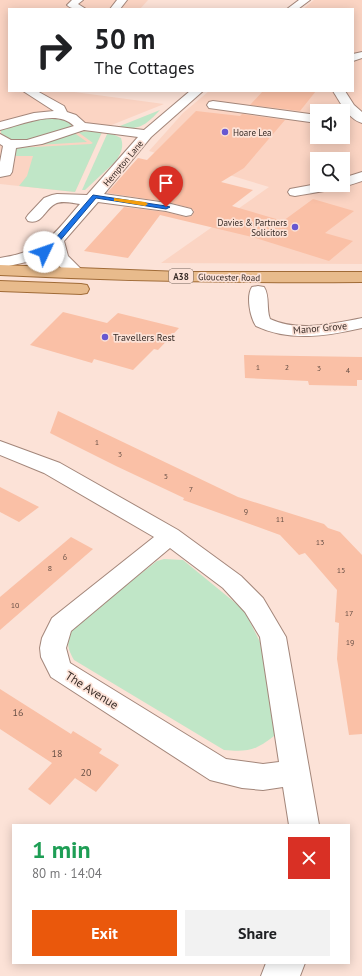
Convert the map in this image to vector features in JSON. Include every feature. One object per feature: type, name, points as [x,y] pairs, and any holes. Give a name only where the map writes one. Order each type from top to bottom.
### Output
[{"type":"main road","name":"Gloucester Road","points":[[0,270],[78,274],[271,278],[362,277]]},
{"type":"main road","name":"Gloucester Road","points":[[0,286],[77,289],[258,292],[362,291]]},
{"type":"street","points":[[78,0],[72,5],[79,8]]},
{"type":"street","points":[[116,8],[122,0]]},
{"type":"street","points":[[293,8],[305,0]]},
{"type":"street","points":[[31,92],[60,109],[61,114]]},
{"type":"street","name":"Hempton Lane","points":[[0,263],[35,256],[44,252],[56,241],[147,134],[196,92]]},
{"type":"street","points":[[341,95],[356,99]]},
{"type":"street","points":[[341,95],[349,107],[362,120]]},
{"type":"street","points":[[212,105],[310,118]]},
{"type":"street","points":[[0,126],[50,114],[61,114],[70,116],[81,126],[147,134]]},
{"type":"street","points":[[350,121],[362,120]]},
{"type":"street","points":[[0,173],[5,172],[5,141],[36,142],[78,129],[81,126]]},
{"type":"street","points":[[350,169],[362,172]]},
{"type":"street","points":[[350,180],[362,176]]},
{"type":"street","points":[[295,192],[310,189]]},
{"type":"street","points":[[33,218],[49,201],[58,198],[93,198],[166,207],[186,212]]},
{"type":"street","points":[[56,241],[56,251],[78,274]]},
{"type":"street","name":"Manor Grove","points":[[258,292],[259,313],[262,322],[283,330],[315,330],[362,323]]},
{"type":"street","points":[[0,447],[52,468],[170,536],[232,582],[254,605],[273,637],[304,824]]},
{"type":"street","name":"The Avenue","points":[[170,536],[61,625],[53,640],[52,656],[60,670],[220,771],[263,777],[295,773]]},
{"type":"street","points":[[278,976],[287,964]]},
{"type":"shaded area","points":[[0,0],[148,0],[141,8],[8,8],[8,92],[74,92],[164,104],[104,128],[75,192],[0,184]]},
{"type":"shaded area","points":[[314,0],[362,0],[362,264],[161,263],[269,187],[149,151],[183,113],[208,92],[354,92],[354,8],[304,8]]},
{"type":"green space","points":[[160,110],[145,124],[136,128],[115,128]]},
{"type":"green space","points":[[37,118],[57,118],[70,122],[72,125],[69,129],[34,140],[16,141],[1,133],[1,130],[7,126]]},
{"type":"green space","points":[[73,132],[87,142],[22,146]]},
{"type":"green space","points":[[78,132],[102,132],[75,192],[19,186],[27,176],[33,156],[13,156],[15,148],[91,144],[93,143]]},
{"type":"green space","points":[[108,132],[121,138],[121,153],[116,161],[85,190],[82,190]]},
{"type":"green space","points":[[164,559],[183,560],[244,610],[260,642],[274,721],[274,736],[256,748],[239,751],[224,750],[74,660],[71,655],[68,644],[72,627],[157,561]]},
{"type":"building","points":[[262,92],[315,92],[300,111],[250,105]]},
{"type":"building","points":[[196,111],[240,116],[242,114],[285,120],[244,168],[221,182],[253,190],[232,206],[283,221],[313,199],[354,211],[325,233],[353,241],[329,261],[252,237],[160,215],[128,258],[84,251],[124,207],[166,212],[186,217],[192,216],[194,211],[191,208],[167,202],[107,193],[138,158],[147,160]]},
{"type":"building","name":"Travellers Rest","points":[[63,312],[107,323],[118,313],[179,328],[158,350],[154,349],[133,370],[94,359],[92,363],[30,345]]},
{"type":"building","points":[[244,355],[362,357],[362,380],[357,380],[357,386],[309,385],[308,381],[245,378]]},
{"type":"building","points":[[58,411],[238,497],[324,524],[328,528],[340,532],[362,555],[362,734],[349,735],[337,659],[339,623],[335,622],[337,590],[305,553],[299,555],[280,535],[183,500],[184,498],[50,433]]},
{"type":"building","points":[[0,487],[39,507],[19,522],[0,512]]},
{"type":"building","points":[[71,537],[93,549],[0,630],[0,597]]},
{"type":"building","points":[[0,689],[71,734],[73,731],[102,749],[99,753],[119,765],[96,792],[75,778],[50,805],[28,789],[52,763],[0,729]]},
{"type":"slow traffic","points":[[116,199],[145,204]]},
{"type":"place","name":"Hoare Lea","points":[[225,132]]},
{"type":"place","name":"Davies & Partners Solicitors","points":[[295,227]]},
{"type":"place","name":"Travellers Rest","points":[[105,337]]},
{"type":"route","points":[[44,252],[56,241],[95,196],[166,207]]}]
